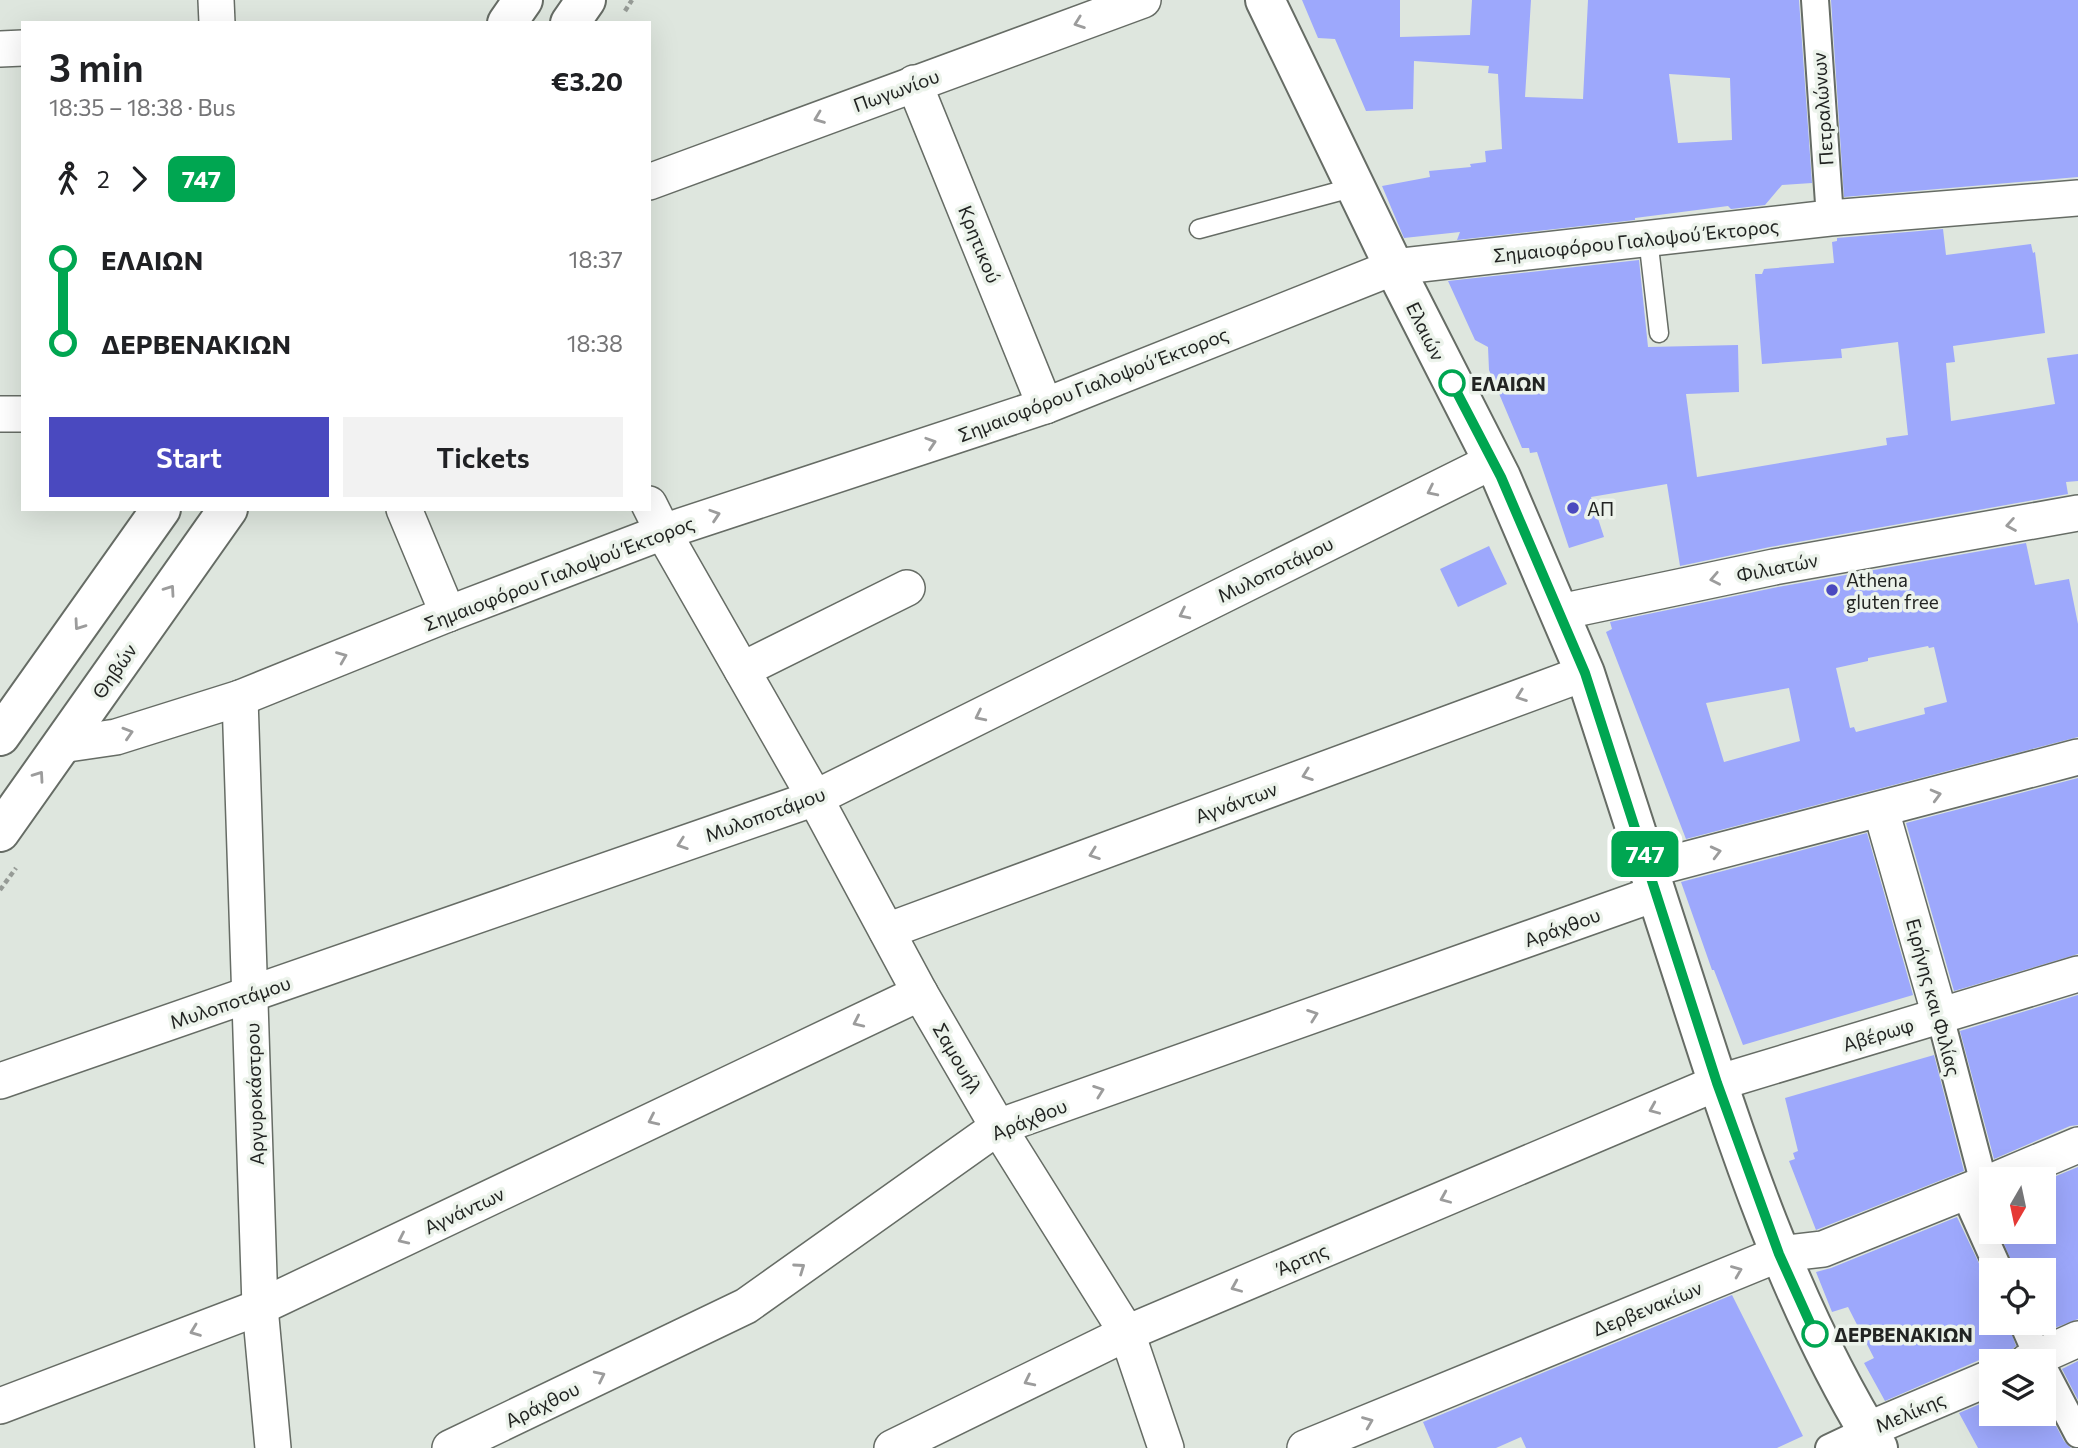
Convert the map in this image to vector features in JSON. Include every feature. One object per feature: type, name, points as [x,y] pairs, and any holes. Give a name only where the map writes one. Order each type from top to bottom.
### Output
[{"type":"street","points":[[216,0],[217,21]]},
{"type":"street","points":[[508,21],[523,0]]},
{"type":"street","points":[[571,21],[586,0]]},
{"type":"street","name":"Πωγωνίου","points":[[651,181],[1143,0]]},
{"type":"street","name":"Ελαιών","points":[[1265,0],[1394,267],[1493,461],[1560,612],[1585,673],[1717,1083],[1779,1254],[1825,1354],[1872,1439]]},
{"type":"street","name":"Πετραλώνων","points":[[1815,0],[1830,218]]},
{"type":"street","points":[[0,49],[21,48]]},
{"type":"street","name":"Κρητικού","points":[[915,83],[1045,406]]},
{"type":"street","name":"Σημαιοφόρου Γιαλοψού Έκτορος","points":[[61,745],[116,737],[240,698],[448,614],[656,518],[1045,406],[1394,267],[1830,218],[2078,198]]},
{"type":"street","points":[[0,414],[21,414]]},
{"type":"street","name":"Μυλοποτάμου","points":[[0,1081],[815,798],[1493,461]]},
{"type":"street","points":[[1,733],[161,511]]},
{"type":"street","name":"Θηβών","points":[[0,832],[227,511]]},
{"type":"street","points":[[405,511],[448,614]]},
{"type":"street","name":"Φιλιατών","points":[[1560,612],[1774,568],[2078,513]]},
{"type":"street","name":"Σαμουήλ","points":[[656,518],[815,798],[920,993],[998,1127],[1127,1334],[1166,1448]]},
{"type":"street","points":[[742,670],[907,588]]},
{"type":"street","name":"Αγνάντων","points":[[887,931],[1585,673]]},
{"type":"street","name":"Αργυροκάστρου","points":[[240,698],[260,1307],[273,1448]]},
{"type":"street","name":"Αράχθου","points":[[450,1448],[746,1306],[998,1127],[1653,881],[1881,810],[2078,757]]},
{"type":"street","name":"Ειρήνης και Φιλίας","points":[[1881,810],[1980,1167]]},
{"type":"street","name":"Αβέρωφ","points":[[1717,1083],[2078,974]]},
{"type":"street","name":"Αγνάντων","points":[[0,1405],[260,1307],[920,993]]},
{"type":"street","name":"Άρτης","points":[[892,1448],[1127,1334],[1717,1083]]},
{"type":"street","name":"Δερβενακίων","points":[[2025,1167],[2078,1145]]},
{"type":"street","name":"Δερβενακίων","points":[[1305,1448],[1779,1254],[1823,1249],[1979,1186]]},
{"type":"street","points":[[2056,1351],[2078,1339]]},
{"type":"street","name":"Μελίκης","points":[[1829,1448],[1872,1439],[1979,1384]]},
{"type":"street","points":[[2056,1395],[2078,1434]]},
{"type":"lane","points":[[1199,229],[1355,187]]},
{"type":"lane","points":[[1648,238],[1659,333]]},
{"type":"building","points":[[1302,0],[1400,0],[1400,37],[1470,35],[1472,0],[1531,0],[1525,97],[1583,99],[1588,0],[1799,0],[1812,183],[1782,185],[1765,205],[1731,209],[1728,206],[1635,220],[1457,240],[1460,232],[1404,238],[1382,186],[1430,177],[1429,171],[1471,167],[1470,164],[1486,162],[1485,151],[1502,149],[1498,74],[1488,73],[1489,66],[1414,61],[1413,109],[1366,111],[1335,39],[1318,38]],"holes":[[[1669,74],[1730,78],[1732,140],[1678,143]]]},
{"type":"building","points":[[1831,0],[2078,0],[2078,177],[1844,197]]},
{"type":"building","points":[[1943,229],[1946,255],[2031,244],[2033,253],[2035,252],[2045,333],[1953,346],[1955,362],[1946,363],[1951,421],[2055,404],[2047,358],[2078,354],[2078,481],[2066,482],[2068,494],[1770,547],[1680,566],[1667,484],[1591,497],[1604,537],[1569,548],[1537,452],[1530,453],[1529,448],[1522,448],[1489,370],[1488,347],[1475,340],[1448,281],[1639,260],[1648,347],[1738,345],[1739,392],[1686,394],[1697,477],[1887,445],[1886,438],[1908,435],[1898,342],[1841,349],[1842,358],[1762,364],[1755,274],[1762,274],[1764,269],[1834,263],[1832,242],[1837,241],[1837,238]]},
{"type":"building","points":[[2026,543],[2035,585],[2069,579],[2078,624],[2078,737],[1686,839],[1606,632],[1612,629],[1610,622],[1778,587]],"holes":[[[1934,647],[1947,702],[1924,708],[1925,714],[1856,732],[1854,727],[1850,728],[1836,668],[1868,661],[1868,658]],[[1789,688],[1800,741],[1724,762],[1706,703]]]},
{"type":"building","points":[[1489,546],[1507,584],[1458,607],[1440,569]]},
{"type":"building","points":[[2078,778],[2078,954],[1954,991],[1906,823]]},
{"type":"building","points":[[1867,833],[1913,995],[1743,1045],[1712,970],[1681,882]]},
{"type":"building","points":[[2078,995],[2078,1125],[1994,1159],[1960,1031]]},
{"type":"building","points":[[1934,1055],[1964,1171],[1816,1230],[1789,1161],[1795,1159],[1793,1153],[1798,1151],[1785,1098]]},
{"type":"building","points":[[2078,1167],[2078,1319],[2056,1327],[2056,1258],[2010,1258],[2004,1244],[2056,1244],[2056,1176]]},
{"type":"building","points":[[1957,1217],[1979,1263],[1979,1335],[2012,1335],[2016,1346],[2012,1349],[1979,1349],[1979,1360],[1885,1401],[1864,1363],[1874,1358],[1848,1307],[1832,1312],[1816,1272]]},
{"type":"building","points":[[1732,1295],[1803,1436],[1777,1448],[1526,1448],[1521,1437],[1496,1448],[1434,1448],[1423,1422]]},
{"type":"building","points":[[2078,1361],[2078,1400],[2062,1369]]},
{"type":"building","points":[[1979,1405],[1979,1426],[2056,1426],[2071,1448],[1978,1448],[1959,1413]]},
{"type":"bus line","name":"747","points":[[1452,383],[1501,477],[1585,673],[1717,1083],[1779,1254],[1815,1334]]},
{"type":"place","name":"ΕΛΑΙΏΝ","points":[[1452,383]]},
{"type":"place","name":"ΑΠ","points":[[1573,508]]},
{"type":"place","name":"Athena gluten free","points":[[1832,590]]},
{"type":"place","name":"ΔΕΡΒΕΝΑΚΙΩΝ","points":[[1815,1334]]}]
